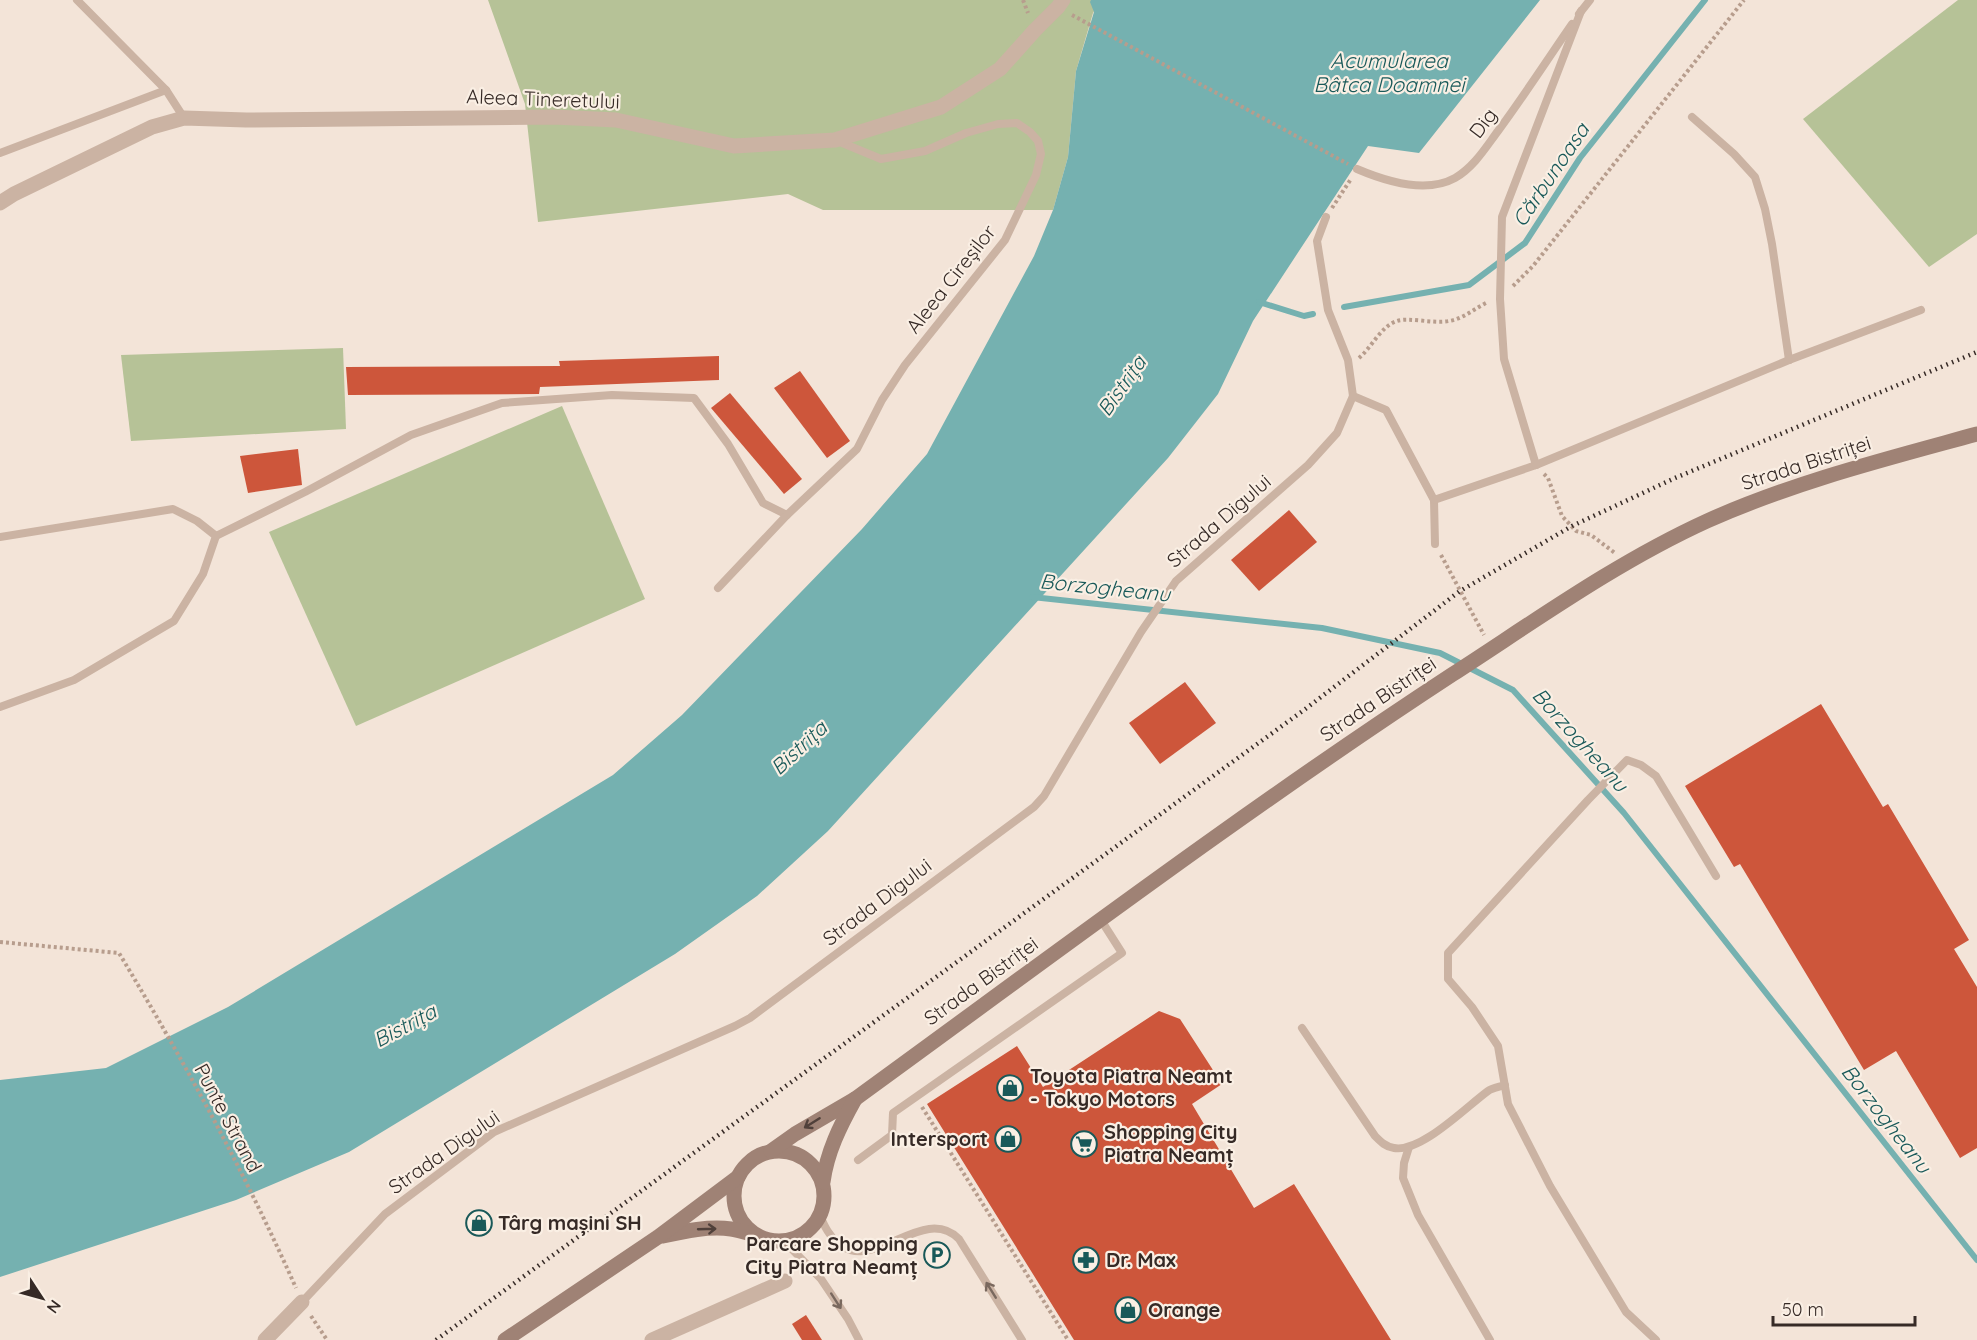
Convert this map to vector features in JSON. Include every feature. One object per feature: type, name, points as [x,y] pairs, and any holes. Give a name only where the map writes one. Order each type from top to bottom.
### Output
[{"type":"main road","name":"Strada Bistriței","points":[[771,1151],[795,1134],[855,1099],[1293,782],[1429,690],[1628,563],[1703,523],[1757,499],[1840,471],[1977,434]]},
{"type":"main road","name":"Strada Bistriței","points":[[823,1182],[826,1163],[840,1125],[855,1099]]},
{"type":"main road","points":[[658,1237],[692,1229],[731,1229],[770,1240],[784,1241],[798,1237],[811,1228],[820,1216],[825,1194],[823,1182],[817,1170],[803,1157],[785,1150],[771,1151],[751,1160],[738,1178],[734,1190],[736,1210],[746,1227],[757,1236]]},
{"type":"main road","points":[[505,1340],[658,1237],[738,1178]]},
{"type":"street","name":"Aleea Tineretului","points":[[0,203],[152,127],[184,118],[246,120],[554,117],[616,120],[734,146],[835,140],[941,108],[1000,69],[1061,4]]},
{"type":"street","points":[[652,1340],[785,1281]]},
{"type":"street","points":[[265,1340],[302,1302]]},
{"type":"lane","points":[[76,0],[166,90],[184,118]]},
{"type":"lane","name":"Dig","points":[[1357,169],[1378,178],[1421,185],[1438,184],[1455,178],[1477,160],[1590,0]]},
{"type":"lane","points":[[1536,465],[1504,360],[1500,299],[1502,217],[1581,11]]},
{"type":"lane","points":[[0,153],[166,90]]},
{"type":"lane","points":[[1692,117],[1734,154],[1755,177],[1765,208],[1772,244],[1790,360]]},
{"type":"lane","name":"Aleea Cireșilor","points":[[718,588],[787,515],[857,449],[882,400],[905,365],[1005,240],[1036,175],[1041,154],[1038,141],[1017,123],[998,124],[966,133],[925,151],[881,159],[835,140]]},
{"type":"lane","points":[[1326,217],[1317,241],[1328,309],[1349,364],[1353,396],[1386,410],[1434,500],[1435,544]]},
{"type":"lane","points":[[1434,500],[1536,465],[1790,360],[1921,310]]},
{"type":"lane","points":[[0,707],[74,680],[174,621],[203,574],[216,536],[305,492],[411,435],[502,403],[612,395],[694,398],[728,444],[763,503],[787,515]]},
{"type":"lane","name":"Strada Digului","points":[[302,1302],[384,1214],[494,1132],[750,1018],[1034,807],[1044,796],[1169,589],[1308,465],[1337,433],[1353,396]]},
{"type":"lane","points":[[0,537],[173,509],[197,521],[216,536]]},
{"type":"lane","points":[[1656,1340],[1626,1312],[1550,1186],[1508,1104],[1498,1046],[1472,1007],[1448,979],[1448,953],[1627,760],[1641,765],[1656,776],[1716,876]]},
{"type":"lane","points":[[858,1160],[892,1135],[892,1113],[1122,953],[1101,920]]},
{"type":"lane","points":[[1302,1028],[1375,1136],[1383,1145],[1396,1149],[1409,1147],[1429,1137],[1490,1090],[1505,1085]]},
{"type":"lane","points":[[1409,1147],[1404,1163],[1403,1178],[1418,1215],[1490,1340]]},
{"type":"lane","points":[[820,1216],[829,1234],[842,1245],[857,1252],[888,1244],[925,1228],[942,1228],[951,1231],[959,1239],[1022,1340]]},
{"type":"lane","points":[[784,1241],[821,1279],[859,1340]]},
{"type":"path","points":[[1349,364],[1363,354],[1395,321],[1452,321],[1486,303],[1500,299],[1533,266],[1744,0]]},
{"type":"path","points":[[1061,4],[1357,169],[1326,217]]},
{"type":"path","points":[[1536,465],[1548,478],[1562,516],[1576,531],[1591,535],[1628,563]]},
{"type":"path","points":[[1435,544],[1492,649]]},
{"type":"path","name":"Punte Strand","points":[[0,942],[119,953],[162,1024],[268,1224],[302,1302],[327,1340]]},
{"type":"path","points":[[916,1097],[1068,1340]]},
{"type":"green space","points":[[488,0],[1100,0],[1093,13],[1076,71],[1068,157],[1053,210],[823,210],[788,194],[538,222],[525,104]]},
{"type":"green space","points":[[1958,0],[1977,0],[1977,234],[1929,267],[1803,119]]},
{"type":"green space","points":[[343,348],[346,429],[131,441],[121,355]]},
{"type":"green space","points":[[562,406],[645,599],[356,726],[269,532]]},
{"type":"water","points":[[1091,0],[1540,0],[1419,153],[1368,146],[1253,321],[1218,394],[1168,458],[828,831],[757,896],[675,954],[349,1152],[236,1200],[0,1277],[0,1080],[106,1068],[228,1007],[613,775],[682,715],[862,529],[927,454],[1034,256],[1053,210],[1068,157],[1076,71],[1094,12]]},
{"type":"building","points":[[719,356],[719,380],[540,387],[539,394],[348,395],[346,367],[560,366],[559,361]]},
{"type":"building","points":[[800,371],[850,441],[827,458],[774,388]]},
{"type":"building","points":[[730,393],[802,479],[784,494],[711,408]]},
{"type":"building","points":[[298,449],[302,485],[248,493],[240,456]]},
{"type":"building","points":[[1289,510],[1317,542],[1259,591],[1231,560]]},
{"type":"building","points":[[1185,682],[1216,723],[1160,764],[1129,723]]},
{"type":"building","points":[[1821,704],[1883,807],[1888,804],[1969,940],[1954,949],[1977,987],[1977,1148],[1960,1158],[1896,1051],[1864,1070],[1740,864],[1734,867],[1685,786]]},
{"type":"building","name":"Shopping City Piatra Neamț","points":[[1159,1011],[1180,1019],[1222,1084],[1192,1104],[1254,1208],[1294,1184],[1391,1340],[1074,1340],[927,1104],[1017,1046],[1043,1087]]},
{"type":"building","points":[[806,1315],[822,1340],[802,1340],[792,1324]]},
{"type":"waterway","name":"Cărbunoasa","points":[[1344,307],[1469,285],[1525,243],[1580,158],[1705,0]]},
{"type":"waterway","points":[[1259,302],[1304,316],[1313,314]]},
{"type":"waterway","name":"Borzogheanu","points":[[1032,597],[1322,628],[1440,653],[1513,690],[1624,813],[1977,1260]]},
{"type":"railway","points":[[436,1340],[1304,710],[1460,591],[1572,526],[1675,478],[1977,352]]},
{"type":"place","name":"Toyota Piatra Neamt - Tokyo Motors","points":[[1010,1088]]},
{"type":"place","name":"Intersport","points":[[1008,1139]]},
{"type":"place","name":"Shopping City Piatra Neamț","points":[[1084,1144]]},
{"type":"place","name":"Târg mașini SH","points":[[479,1223]]},
{"type":"place","name":"Parcare Shopping City Piatra Neamț","points":[[937,1255]]},
{"type":"place","name":"Dr. Max","points":[[1086,1260]]},
{"type":"place","name":"Orange","points":[[1128,1310]]},
{"type":"water label","name":"Acumularea Bâtca Doamnei","points":[[1389,73]]},
{"type":"water label","name":"Bistrița","points":[[1122,386]]},
{"type":"water label","name":"Bistrița","points":[[799,748]]},
{"type":"water label","name":"Bistrița","points":[[405,1026]]}]
